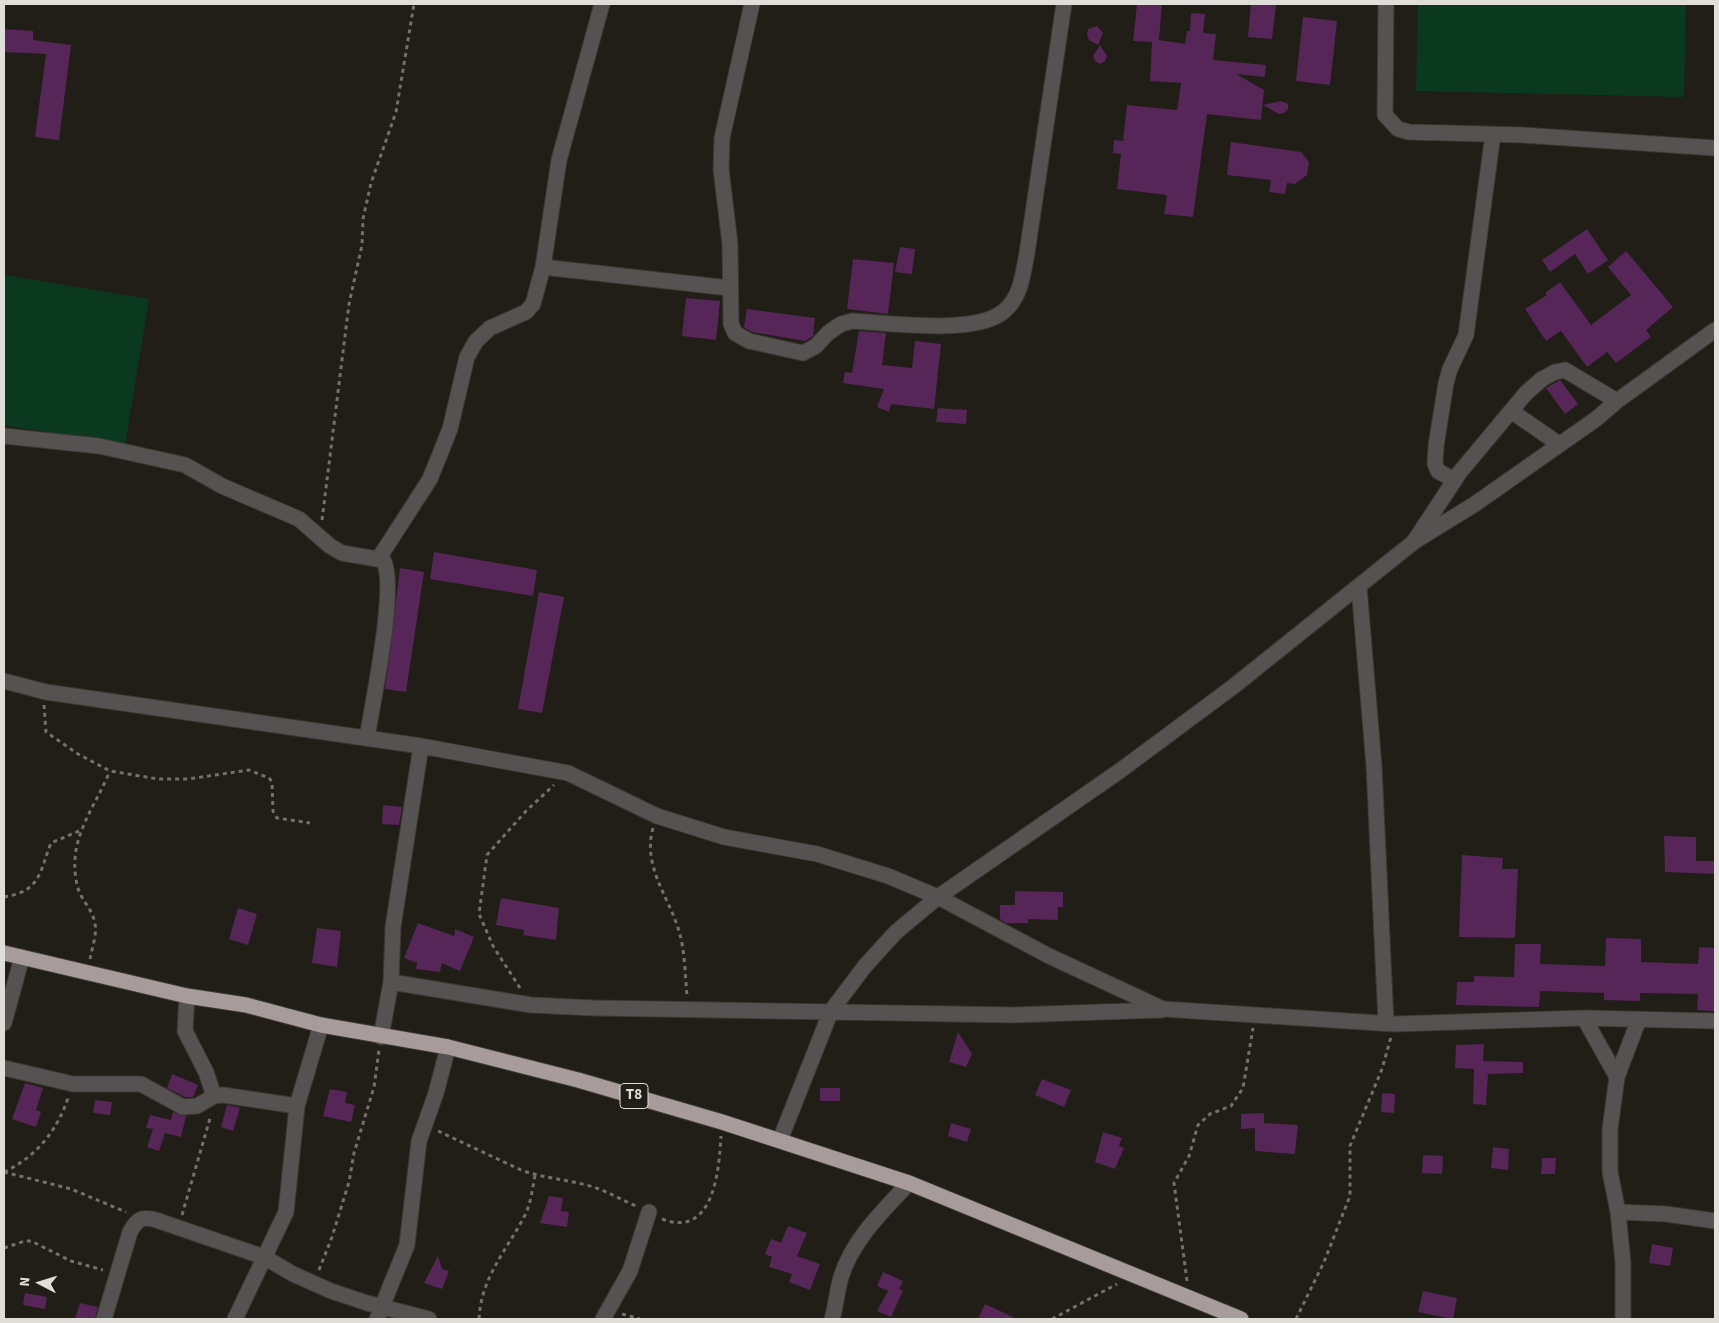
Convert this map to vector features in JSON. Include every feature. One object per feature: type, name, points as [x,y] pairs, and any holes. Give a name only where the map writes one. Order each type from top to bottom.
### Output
[{"type":"highway","name":"T8","points":[[4,953],[188,996],[246,1006],[321,1025],[381,1037],[448,1047],[578,1080],[722,1122],[909,1183],[1189,1296],[1238,1319]]},
{"type":"street","points":[[379,558],[416,502],[435,466],[450,429],[467,357],[476,341],[490,328],[526,312],[533,304],[543,267],[559,160],[602,4]]},
{"type":"street","points":[[752,4],[722,138],[721,176],[730,244],[729,288],[731,324],[735,333],[749,341],[803,352],[816,346],[828,333],[841,324],[852,321],[952,326],[980,321],[1003,313],[1021,287],[1064,4]]},
{"type":"street","points":[[1386,4],[1385,115],[1398,129],[1409,132],[1493,134],[1715,148]]},
{"type":"street","points":[[1454,480],[1438,471],[1434,464],[1436,446],[1450,368],[1466,335],[1493,134]]},
{"type":"street","points":[[543,267],[729,288]]},
{"type":"street","points":[[780,1140],[831,1011],[865,966],[896,932],[938,896],[1121,770],[1234,686],[1414,541],[1475,504],[1596,419],[1617,401],[1715,330]]},
{"type":"street","points":[[1414,541],[1454,480],[1511,411],[1542,379],[1555,372],[1565,370],[1617,401]]},
{"type":"street","points":[[1511,411],[1559,444]]},
{"type":"street","points":[[4,436],[99,446],[185,465],[222,486],[299,519],[320,535],[330,546],[342,553],[379,558],[386,565],[388,576],[384,631],[367,738]]},
{"type":"street","points":[[1359,587],[1374,776],[1390,1024]]},
{"type":"street","points":[[4,681],[46,692],[421,746],[568,773],[657,816],[724,837],[817,854],[888,876],[938,896],[1049,956],[1163,1010]]},
{"type":"street","points":[[381,1037],[391,982],[393,927],[421,746]]},
{"type":"street","points":[[5,1016],[22,957]]},
{"type":"street","points":[[391,982],[531,1005],[1013,1015],[1163,1010],[1255,1016],[1332,1018],[1390,1024],[1584,1018],[1715,1021]]},
{"type":"street","points":[[188,996],[185,1031],[206,1072],[214,1096]]},
{"type":"street","points":[[1584,1018],[1617,1076]]},
{"type":"street","points":[[1623,1319],[1623,1263],[1618,1212],[1610,1172],[1610,1129],[1617,1076],[1639,1020]]},
{"type":"street","points":[[235,1319],[286,1212],[296,1106],[321,1025]]},
{"type":"street","points":[[379,1313],[407,1245],[414,1172],[424,1124],[436,1092],[448,1047]]},
{"type":"street","points":[[4,1068],[73,1084],[141,1084],[183,1107],[197,1106],[214,1096],[240,1096],[296,1106]]},
{"type":"street","points":[[832,1319],[840,1280],[852,1251],[863,1234],[909,1183]]},
{"type":"street","points":[[603,1319],[630,1271],[649,1212]]},
{"type":"street","points":[[1618,1212],[1666,1214],[1715,1221]]},
{"type":"street","points":[[104,1319],[130,1232],[136,1220],[142,1218],[180,1227],[264,1257],[379,1313],[429,1319]]},
{"type":"path","points":[[320,535],[349,304],[362,245],[363,220],[371,183],[396,112],[414,4]]},
{"type":"path","points":[[46,692],[43,712],[46,732],[78,754],[110,772],[158,779],[188,779],[230,772],[256,772],[272,782],[273,811],[277,818],[310,823]]},
{"type":"path","points":[[87,971],[95,925],[92,913],[79,895],[75,877],[76,847],[80,830],[110,772]]},
{"type":"path","points":[[531,1005],[493,946],[480,914],[487,855],[526,811],[568,773]]},
{"type":"path","points":[[657,816],[651,836],[653,860],[658,884],[680,931],[688,1009]]},
{"type":"path","points":[[4,897],[26,891],[32,886],[38,880],[51,843],[80,830]]},
{"type":"path","points":[[1189,1296],[1174,1183],[1188,1156],[1198,1125],[1210,1114],[1230,1106],[1243,1088],[1255,1016]]},
{"type":"path","points":[[1296,1319],[1324,1262],[1350,1196],[1350,1146],[1382,1070],[1390,1024]]},
{"type":"path","points":[[314,1283],[332,1237],[350,1182],[354,1153],[374,1087],[381,1037]]},
{"type":"path","points":[[4,1172],[25,1159],[49,1137],[62,1118],[73,1084]]},
{"type":"path","points":[[180,1227],[188,1191],[210,1125],[214,1096]]},
{"type":"path","points":[[424,1124],[535,1176],[594,1187],[667,1221],[678,1222],[696,1219],[706,1209],[716,1183],[722,1122]]},
{"type":"path","points":[[4,1172],[88,1194],[110,1207],[142,1218]]},
{"type":"path","points":[[479,1319],[486,1282],[525,1216],[531,1200],[535,1176]]},
{"type":"path","points":[[4,1248],[25,1241],[31,1241],[71,1261],[118,1274]]},
{"type":"path","points":[[1052,1319],[1134,1275]]},
{"type":"green space","points":[[1418,4],[1686,4],[1684,97],[1416,91]]},
{"type":"green space","points":[[4,275],[149,299],[125,445],[4,425]]},
{"type":"building","points":[[1137,4],[1162,4],[1159,40],[1185,44],[1187,31],[1190,31],[1191,13],[1205,14],[1203,33],[1216,34],[1213,60],[1266,65],[1265,77],[1236,74],[1264,90],[1261,120],[1207,114],[1193,217],[1164,214],[1167,195],[1117,189],[1121,154],[1113,153],[1114,140],[1123,141],[1127,105],[1177,110],[1181,83],[1150,81],[1152,42],[1133,41]]},
{"type":"building","points":[[1251,4],[1276,4],[1272,39],[1248,37]]},
{"type":"building","points":[[1303,17],[1337,21],[1330,85],[1296,81]]},
{"type":"building","points":[[1097,26],[1103,33],[1098,45],[1089,40],[1087,35],[1088,29]]},
{"type":"building","points":[[4,29],[33,31],[33,40],[71,45],[59,140],[35,137],[46,54],[4,52]]},
{"type":"building","points":[[1100,45],[1107,56],[1105,61],[1100,64],[1096,62],[1093,56]]},
{"type":"building","points":[[1281,101],[1288,104],[1288,109],[1284,113],[1279,114],[1263,105]]},
{"type":"building","points":[[1231,142],[1301,152],[1309,162],[1307,175],[1295,184],[1287,183],[1285,194],[1269,192],[1271,180],[1227,175]]},
{"type":"building","points":[[1587,229],[1608,260],[1588,274],[1575,254],[1550,272],[1542,260]]},
{"type":"building","points":[[900,247],[915,249],[912,274],[895,272]]},
{"type":"building","points":[[1626,251],[1673,307],[1646,330],[1651,337],[1616,363],[1607,352],[1587,367],[1561,331],[1546,341],[1525,309],[1547,295],[1545,293],[1560,282],[1591,325],[1631,295],[1608,267]]},
{"type":"building","points":[[853,259],[894,263],[888,314],[847,309]]},
{"type":"building","points":[[686,298],[720,301],[716,340],[682,336]]},
{"type":"building","points":[[747,309],[815,318],[813,336],[805,341],[752,332],[744,327]]},
{"type":"building","points":[[859,331],[886,333],[882,365],[912,368],[915,341],[941,344],[934,409],[891,404],[889,412],[877,407],[884,389],[843,383],[845,372],[852,373]]},
{"type":"building","points":[[1560,380],[1578,404],[1565,414],[1546,388]]},
{"type":"building","points":[[938,408],[967,410],[966,424],[936,422]]},
{"type":"building","points":[[434,552],[537,570],[533,596],[430,579]]},
{"type":"building","points":[[400,568],[424,572],[406,692],[385,689]]},
{"type":"building","points":[[539,592],[564,597],[542,713],[518,709]]},
{"type":"building","points":[[383,805],[402,807],[399,825],[382,824]]},
{"type":"building","points":[[1664,836],[1696,837],[1696,861],[1715,861],[1715,874],[1665,872]]},
{"type":"building","points":[[1462,855],[1503,858],[1502,869],[1518,869],[1515,938],[1459,937]]},
{"type":"building","points":[[1015,891],[1063,892],[1063,907],[1058,907],[1058,920],[1028,919],[1028,923],[1006,923],[1000,919],[1000,905],[1015,905]]},
{"type":"building","points":[[501,898],[559,908],[556,940],[523,935],[524,930],[496,925]]},
{"type":"building","points":[[238,908],[257,914],[248,945],[229,939]]},
{"type":"building","points":[[418,923],[454,936],[455,929],[474,937],[460,971],[442,963],[440,972],[416,969],[417,963],[404,958]]},
{"type":"building","points":[[317,928],[341,931],[337,967],[312,963]]},
{"type":"building","points":[[1606,938],[1641,939],[1641,962],[1698,964],[1699,947],[1715,948],[1715,1011],[1697,1010],[1698,994],[1640,993],[1640,1001],[1604,1000],[1604,993],[1540,991],[1539,1007],[1456,1005],[1457,982],[1474,982],[1474,976],[1514,977],[1515,944],[1541,944],[1540,964],[1605,966]]},
{"type":"building","points":[[958,1032],[972,1054],[966,1067],[949,1062]]},
{"type":"building","points":[[1484,1044],[1483,1061],[1523,1062],[1523,1073],[1488,1074],[1486,1105],[1473,1104],[1474,1069],[1455,1068],[1456,1045]]},
{"type":"building","points":[[172,1074],[198,1085],[193,1097],[185,1097],[167,1088]]},
{"type":"building","points":[[1042,1079],[1071,1090],[1064,1107],[1035,1095]]},
{"type":"building","points":[[25,1083],[43,1088],[36,1110],[41,1112],[36,1127],[12,1119]]},
{"type":"building","points":[[820,1088],[840,1088],[840,1101],[820,1101]]},
{"type":"building","points":[[330,1089],[347,1092],[345,1103],[355,1105],[351,1122],[323,1116]]},
{"type":"building","points":[[1382,1093],[1395,1094],[1394,1113],[1381,1112]]},
{"type":"building","points":[[95,1100],[112,1102],[110,1115],[93,1113]]},
{"type":"building","points":[[227,1105],[240,1108],[233,1131],[221,1127]]},
{"type":"building","points":[[173,1112],[186,1116],[181,1137],[165,1133],[159,1151],[147,1147],[153,1129],[146,1128],[150,1115],[171,1120]]},
{"type":"building","points":[[1264,1113],[1264,1123],[1298,1125],[1295,1154],[1255,1151],[1255,1128],[1241,1129],[1241,1114]]},
{"type":"building","points":[[951,1123],[971,1129],[967,1142],[948,1136]]},
{"type":"building","points":[[1103,1132],[1122,1138],[1119,1146],[1124,1148],[1115,1169],[1095,1162]]},
{"type":"building","points":[[1493,1147],[1509,1149],[1508,1170],[1491,1168]]},
{"type":"building","points":[[1423,1155],[1443,1156],[1442,1174],[1422,1173]]},
{"type":"building","points":[[1542,1158],[1556,1158],[1555,1174],[1541,1174]]},
{"type":"building","points":[[549,1196],[563,1198],[561,1211],[569,1212],[567,1227],[540,1223]]},
{"type":"building","points":[[788,1226],[807,1233],[797,1256],[820,1264],[810,1290],[789,1282],[792,1274],[769,1267],[772,1257],[765,1254],[771,1239],[781,1243]]},
{"type":"building","points":[[1652,1244],[1673,1248],[1670,1266],[1649,1263]]},
{"type":"building","points":[[438,1256],[442,1269],[449,1271],[442,1289],[424,1283]]},
{"type":"building","points":[[883,1272],[903,1281],[899,1289],[903,1291],[891,1317],[877,1311],[888,1291],[877,1286]]},
{"type":"building","points":[[1423,1291],[1457,1298],[1453,1319],[1418,1312]]},
{"type":"building","points":[[25,1293],[47,1297],[45,1309],[23,1305]]},
{"type":"building","points":[[80,1303],[98,1307],[95,1319],[75,1319]]},
{"type":"building","points":[[985,1304],[1017,1319],[978,1319]]}]
